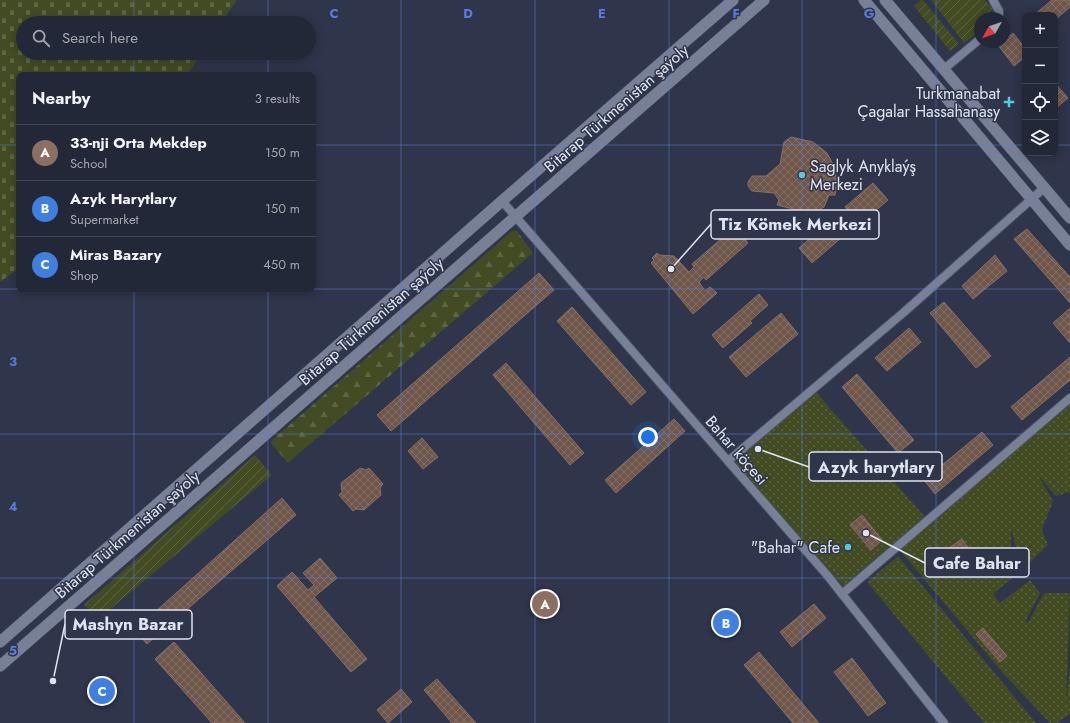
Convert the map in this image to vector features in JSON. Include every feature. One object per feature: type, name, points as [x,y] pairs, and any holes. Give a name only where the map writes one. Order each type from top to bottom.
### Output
[{"type":"main road","name":"Bitarap Türkmenistan şaýoly","points":[[0,642],[733,0]]},
{"type":"main road","name":"Bitarap Türkmenistan şaýoly","points":[[0,666],[764,0]]},
{"type":"main road","points":[[864,0],[1070,245]]},
{"type":"main road","points":[[885,0],[1070,218]]},
{"type":"street","points":[[993,0],[999,12]]},
{"type":"street","points":[[944,70],[974,44]]},
{"type":"street","points":[[728,461],[903,313],[1044,188]]},
{"type":"street","name":"Bahar köçesi","points":[[502,201],[842,594],[944,723]]},
{"type":"street","points":[[842,594],[1070,398]]},
{"type":"green space","points":[[0,0],[237,0],[226,16],[16,16],[16,60],[197,60],[189,72],[16,72],[16,270],[0,282]]},
{"type":"green space","points":[[923,0],[959,44],[950,51],[914,6]]},
{"type":"green space","points":[[931,0],[985,0],[994,10],[995,12],[974,12],[974,36],[964,43]]},
{"type":"green space","points":[[512,231],[517,231],[533,253],[288,463],[270,442]]},
{"type":"green space","points":[[815,391],[925,517],[844,587],[734,461]]},
{"type":"green space","points":[[1070,398],[1070,492],[1056,496],[1038,475],[1053,501],[1042,530],[1048,545],[1022,570],[993,594],[1000,603],[1030,580],[1040,593],[1026,620],[1028,623],[1044,593],[1070,593],[1066,703],[1070,666],[1070,714],[1057,723],[1050,723],[1001,671],[897,547]],"holes":[[[1011,529],[1021,567],[1013,553],[977,568],[975,565],[1011,546]]]},
{"type":"green space","points":[[255,455],[272,475],[103,615],[90,610],[84,605]]},
{"type":"green space","points":[[898,556],[1036,723],[984,723],[867,582]]},
{"type":"building","points":[[1052,0],[1070,0],[1070,7],[1058,17],[1058,12],[1038,12]]},
{"type":"building","points":[[1013,33],[1022,44],[1022,59],[1014,66],[1000,48],[1010,48],[1010,35]]},
{"type":"building","points":[[1058,86],[1068,98],[1058,106]]},
{"type":"building","name":"Saglyk Anyklaýş Merkezi","points":[[791,137],[813,142],[827,153],[835,168],[837,186],[835,195],[829,195],[824,207],[813,214],[777,205],[779,200],[774,193],[752,191],[748,186],[748,182],[752,176],[766,176],[780,164],[784,142]]},
{"type":"building","points":[[873,183],[888,200],[860,224],[845,207]]},
{"type":"building","points":[[835,217],[848,232],[812,263],[799,248]]},
{"type":"building","points":[[735,227],[748,243],[706,280],[704,277],[699,282],[705,291],[710,287],[717,293],[693,314],[651,263],[654,260],[652,258],[657,253],[659,255],[674,256],[689,272],[694,267],[692,264]]},
{"type":"building","points":[[1027,229],[1070,277],[1070,303],[1014,239]]},
{"type":"building","points":[[995,255],[1007,271],[973,299],[962,286]]},
{"type":"building","points":[[539,273],[554,290],[391,431],[377,415]]},
{"type":"building","points":[[759,294],[768,305],[750,321],[752,323],[723,348],[712,335]]},
{"type":"building","points":[[944,302],[991,356],[976,368],[930,313]]},
{"type":"building","points":[[572,307],[646,392],[631,405],[557,321]]},
{"type":"building","points":[[1070,308],[1070,343],[1053,323]]},
{"type":"building","points":[[781,313],[798,334],[746,377],[729,357]]},
{"type":"building","points":[[909,328],[921,342],[887,371],[875,358]]},
{"type":"building","points":[[1070,357],[1070,380],[1022,420],[1011,407]]},
{"type":"building","points":[[506,363],[584,453],[570,465],[493,375]]},
{"type":"building","points":[[857,374],[914,440],[898,453],[842,387]]},
{"type":"building","points":[[674,419],[685,431],[616,493],[605,480]]},
{"type":"building","points":[[982,432],[993,445],[935,494],[924,480]]},
{"type":"building","points":[[422,438],[438,457],[423,469],[408,451]]},
{"type":"building","points":[[360,468],[366,470],[369,468],[383,484],[380,488],[381,495],[364,510],[356,509],[353,511],[339,495],[342,492],[341,483]]},
{"type":"building","points":[[282,498],[296,515],[147,644],[135,630]]},
{"type":"building","points":[[862,515],[882,540],[871,550],[850,525]]},
{"type":"building","points":[[962,539],[974,556],[942,578],[930,561]]},
{"type":"building","points":[[320,558],[337,578],[314,597],[367,659],[351,672],[277,586],[292,572],[308,590],[314,585],[303,573]]},
{"type":"building","points":[[814,604],[826,618],[792,647],[780,632]]},
{"type":"building","points":[[983,628],[1007,656],[1000,662],[976,634]]},
{"type":"building","points":[[174,642],[245,723],[212,723],[155,659]]},
{"type":"building","points":[[759,652],[819,723],[793,723],[744,665]]},
{"type":"building","points":[[852,658],[886,703],[868,716],[834,672]]},
{"type":"building","points":[[437,679],[476,723],[452,723],[424,690]]},
{"type":"building","points":[[401,689],[412,702],[388,723],[377,710]]},
{"type":"place","name":"Turkmanabat Çagalar Hassahanasy","points":[[1009,102]]},
{"type":"place","name":"Saglyk Anyklaýş Merkezi","points":[[802,175]]},
{"type":"place","name":"Tiz Kömek Merkezi","points":[[671,269]]},
{"type":"place","name":"Azyk harytlary","points":[[758,449]]},
{"type":"place","name":"Cafe Bahar","points":[[866,533]]},
{"type":"place","name":"\"Bahar\" Cafe","points":[[848,547]]},
{"type":"place","name":"33-nji Orta Mekdep","points":[[545,604]]},
{"type":"place","name":"Azyk Harytlary","points":[[726,623]]},
{"type":"place","name":"Mashyn Bazar","points":[[53,681]]},
{"type":"place","name":"Miras Bazary","points":[[102,691]]}]
